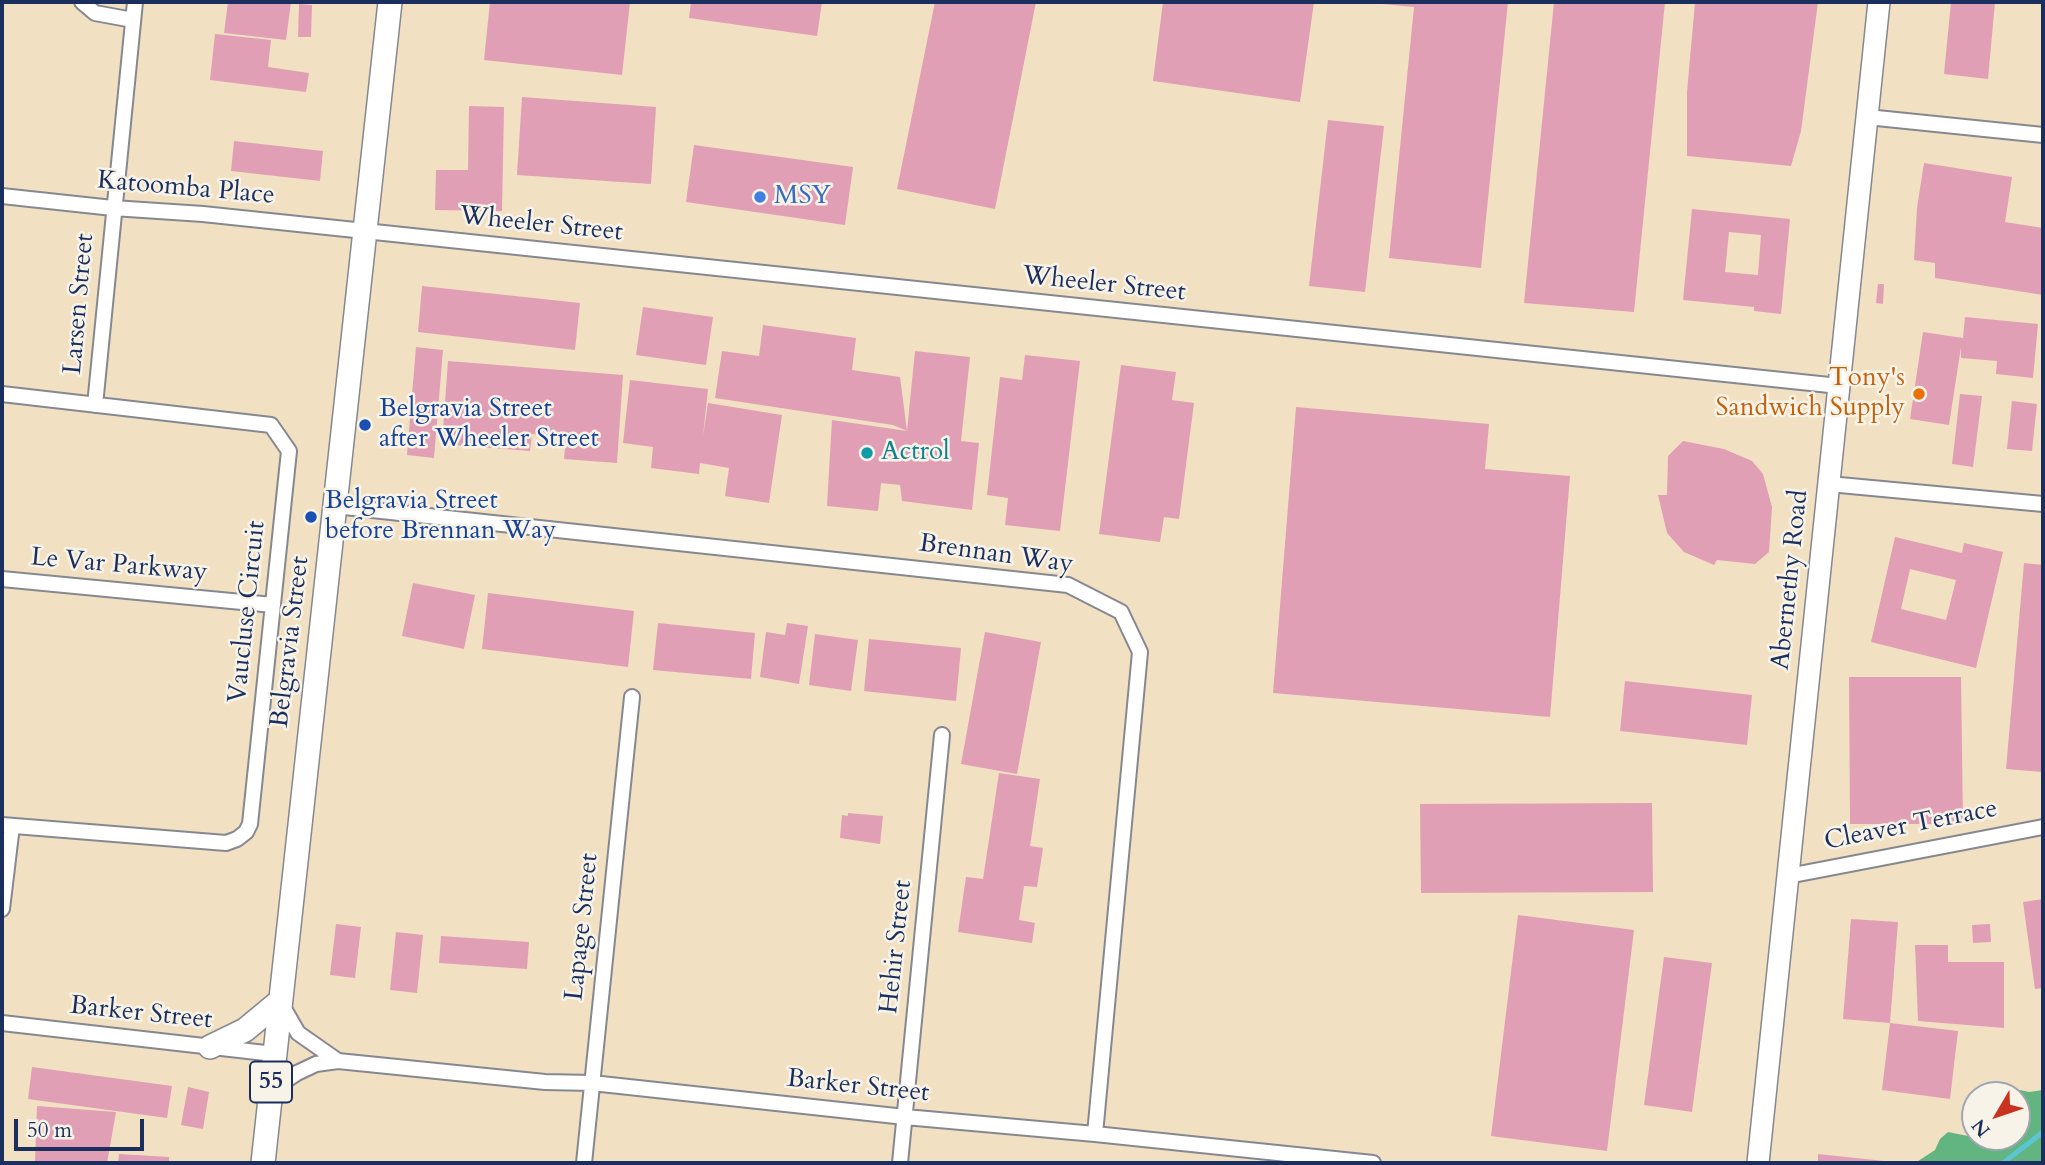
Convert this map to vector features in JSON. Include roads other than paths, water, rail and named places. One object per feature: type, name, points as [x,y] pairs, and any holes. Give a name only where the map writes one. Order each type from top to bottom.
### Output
[{"type":"main road","name":"Belgravia Street","points":[[263,1163],[390,2]]},
{"type":"main road","points":[[210,1046],[245,1030],[280,1001]]},
{"type":"street","points":[[82,2],[95,13],[133,20]]},
{"type":"street","name":"Larsen Street","points":[[95,405],[135,2]]},
{"type":"street","name":"Abernethy Road","points":[[1758,1163],[1879,2]]},
{"type":"street","points":[[1867,117],[2043,135]]},
{"type":"street","name":"Katoomba Place","points":[[2,196],[365,232]]},
{"type":"street","name":"Wheeler Street","points":[[365,232],[1839,386]]},
{"type":"street","name":"Vaucluse Circuit","points":[[2,394],[271,425],[289,451],[250,824],[246,832],[226,843],[7,825]]},
{"type":"street","points":[[1829,484],[2043,504]]},
{"type":"street","name":"Brennan Way","points":[[335,506],[1068,585],[1121,612],[1140,652],[1095,1134]]},
{"type":"street","name":"Le Var Parkway","points":[[2,579],[273,605]]},
{"type":"street","name":"Lapage Street","points":[[584,1163],[632,697]]},
{"type":"street","name":"Hehir Street","points":[[900,1163],[942,735]]},
{"type":"street","points":[[2,909],[7,825]]},
{"type":"street","name":"Cleaver Terrace","points":[[1788,876],[2043,827]]},
{"type":"street","name":"Barker Street","points":[[280,1001],[298,1033],[338,1061]]},
{"type":"street","name":"Barker Street","points":[[2,1023],[274,1054]]},
{"type":"street","name":"Barker Street","points":[[270,1091],[297,1073],[316,1065],[338,1061],[545,1082],[592,1083],[1373,1163]]},
{"type":"waterway","points":[[2003,1163],[2043,1132]]},
{"type":"place","name":"MSY","points":[[760,197]]},
{"type":"place","name":"Tony's Sandwich Supply","points":[[1919,394]]},
{"type":"place","name":"Belgravia Street after Wheeler Street","points":[[365,425]]},
{"type":"place","name":"Actrol","points":[[867,453]]},
{"type":"place","name":"Belgravia Street before Brennan Way","points":[[311,517]]}]
